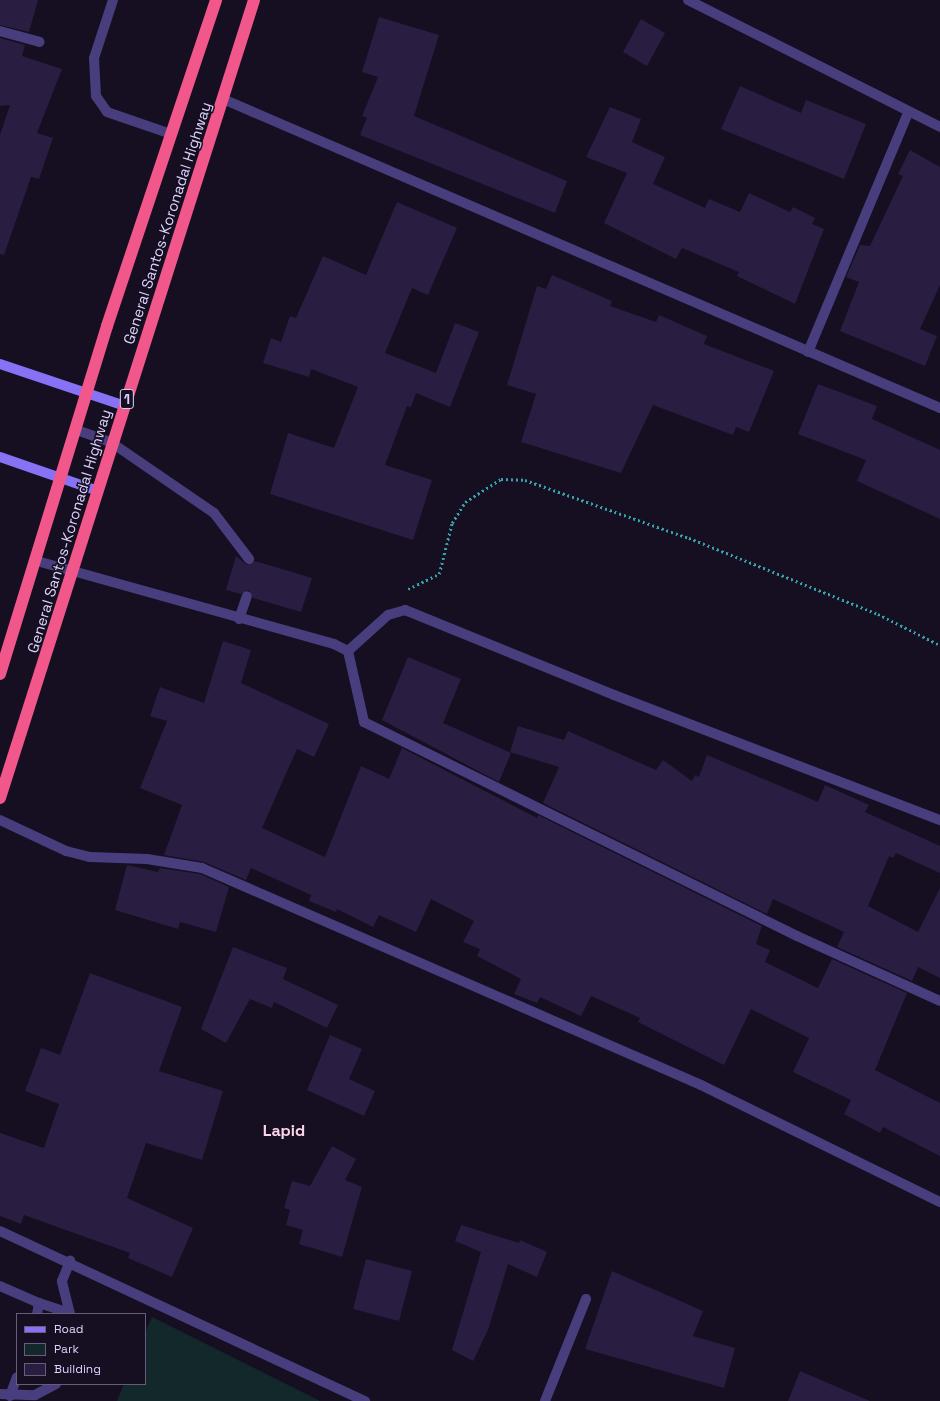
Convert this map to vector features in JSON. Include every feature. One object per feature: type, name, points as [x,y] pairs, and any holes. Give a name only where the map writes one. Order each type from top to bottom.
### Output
[{"type":"highway","name":"General Santos-Koronadal Highway","points":[[0,674],[171,134],[216,0]]},
{"type":"highway","name":"General Santos-Koronadal Highway","points":[[0,798],[73,573],[112,442],[125,406],[254,0]]},
{"type":"street","points":[[113,0],[94,58],[96,96],[107,112],[171,134]]},
{"type":"street","points":[[688,0],[908,113],[940,127]]},
{"type":"street","points":[[0,31],[40,42]]},
{"type":"street","points":[[223,99],[940,408]]},
{"type":"street","points":[[808,352],[908,113]]},
{"type":"street","points":[[0,364],[125,406]]},
{"type":"street","points":[[77,430],[112,442],[214,513],[249,559]]},
{"type":"street","points":[[0,457],[98,491]]},
{"type":"street","points":[[37,561],[73,573],[334,644],[348,651]]},
{"type":"street","points":[[239,619],[247,596]]},
{"type":"street","points":[[348,651],[388,616],[405,610],[614,695],[940,820]]},
{"type":"street","points":[[348,651],[364,722],[797,936],[940,1001]]},
{"type":"street","points":[[0,820],[66,851],[90,857],[147,859],[202,868],[701,1085],[940,1202]]},
{"type":"street","points":[[0,1231],[70,1261],[365,1401]]},
{"type":"street","points":[[70,1261],[62,1281],[70,1313]]},
{"type":"street","points":[[0,1286],[39,1303],[70,1313]]},
{"type":"street","points":[[545,1401],[586,1299]]},
{"type":"street","points":[[36,1313],[39,1303]]},
{"type":"street","points":[[10,1396],[16,1380]]},
{"type":"street","points":[[0,1394],[10,1396],[35,1395],[54,1385]]},
{"type":"path","points":[[404,591],[440,574],[452,523],[465,502],[501,479],[525,480],[690,538],[878,614],[940,645]]},
{"type":"green space","points":[[152,1317],[320,1401],[117,1401],[124,1385],[146,1385],[146,1331]]},
{"type":"building","points":[[0,0],[38,0],[29,32],[0,25]]},
{"type":"building","points":[[379,17],[439,35],[414,116],[567,181],[555,213],[360,135],[367,118],[362,116],[378,77],[362,72]]},
{"type":"building","points":[[641,19],[665,33],[647,66],[623,52]]},
{"type":"building","points":[[0,38],[25,45],[22,56],[62,69],[37,133],[53,138],[39,179],[31,177],[4,255],[0,254],[0,135],[10,105],[0,106]]},
{"type":"building","points":[[740,86],[801,113],[806,100],[866,124],[844,179],[721,129]]},
{"type":"building","points":[[610,107],[641,119],[632,142],[665,157],[653,184],[705,208],[709,199],[740,212],[749,193],[790,212],[793,207],[815,218],[812,224],[824,229],[795,304],[737,276],[739,272],[682,248],[676,259],[604,223],[627,173],[586,157]]},
{"type":"building","points":[[910,150],[940,167],[940,285],[920,329],[937,336],[925,366],[840,331],[859,282],[846,277],[860,245],[870,246],[903,176],[898,174]]},
{"type":"building","points":[[397,202],[457,228],[428,295],[412,288],[385,353],[436,373],[455,323],[479,332],[450,407],[416,393],[411,407],[407,406],[385,465],[432,480],[413,540],[270,494],[288,433],[334,448],[358,387],[311,369],[309,377],[263,363],[271,338],[281,342],[290,316],[296,318],[323,256],[366,275]]},
{"type":"building","points":[[552,275],[612,301],[610,306],[656,322],[659,315],[707,336],[704,344],[774,371],[749,432],[736,427],[733,435],[653,405],[621,473],[521,442],[536,394],[507,385],[537,286],[546,289]]},
{"type":"building","points":[[818,384],[877,406],[872,419],[940,450],[940,519],[857,481],[866,460],[798,434]]},
{"type":"building","points":[[236,556],[247,565],[255,561],[312,578],[301,612],[253,598],[249,590],[241,594],[226,590]]},
{"type":"building","points":[[223,641],[251,650],[241,683],[329,724],[314,757],[297,749],[262,828],[325,857],[361,766],[389,779],[402,748],[537,818],[538,815],[762,926],[756,944],[770,950],[765,962],[818,988],[832,959],[907,993],[875,1070],[940,1103],[940,1156],[883,1127],[880,1133],[844,1114],[851,1100],[793,1072],[809,1038],[751,1009],[724,1065],[638,1022],[640,1018],[591,996],[581,1016],[540,997],[537,1003],[514,994],[521,979],[477,956],[480,949],[463,942],[474,921],[431,899],[416,932],[379,915],[373,927],[337,909],[336,912],[309,901],[311,895],[251,868],[246,880],[204,862],[164,855],[182,805],[140,788],[167,721],[150,716],[160,687],[204,703]]},
{"type":"building","points":[[408,657],[461,679],[443,723],[511,753],[499,782],[382,720]]},
{"type":"building","points":[[518,726],[564,740],[568,731],[656,770],[663,760],[692,781],[695,775],[699,777],[707,755],[818,802],[825,785],[869,805],[865,812],[940,846],[940,873],[896,853],[893,858],[889,856],[868,906],[918,932],[940,888],[940,978],[918,967],[912,981],[837,947],[844,932],[773,899],[767,914],[543,803],[559,767],[510,752]]},
{"type":"building","points":[[127,865],[158,872],[160,868],[200,874],[229,887],[216,932],[180,922],[178,929],[115,910]]},
{"type":"building","points":[[233,947],[287,968],[283,979],[338,1005],[327,1028],[274,1002],[272,1008],[250,999],[226,1043],[201,1029]]},
{"type":"building","points":[[90,973],[182,1007],[159,1071],[223,1091],[202,1160],[146,1143],[127,1198],[193,1228],[172,1277],[128,1258],[130,1253],[24,1215],[21,1224],[0,1216],[0,1133],[44,1148],[59,1104],[25,1091],[41,1048],[60,1055]]},
{"type":"building","points":[[330,1035],[362,1049],[349,1079],[375,1091],[364,1116],[307,1090]]},
{"type":"building","points":[[332,1146],[356,1159],[345,1180],[362,1187],[342,1257],[299,1244],[303,1230],[286,1225],[290,1210],[284,1208],[292,1181],[310,1186]]},
{"type":"building","points":[[461,1225],[519,1243],[520,1240],[547,1252],[537,1277],[508,1264],[488,1330],[473,1361],[452,1350],[481,1252],[455,1241]]},
{"type":"building","points":[[366,1259],[412,1271],[399,1321],[353,1309]]},
{"type":"building","points":[[612,1271],[703,1311],[693,1336],[735,1348],[724,1388],[585,1349]]},
{"type":"building","points":[[800,1371],[870,1401],[788,1401]]},
{"type":"district","name":"Lapid","points":[[284,1131]]}]
